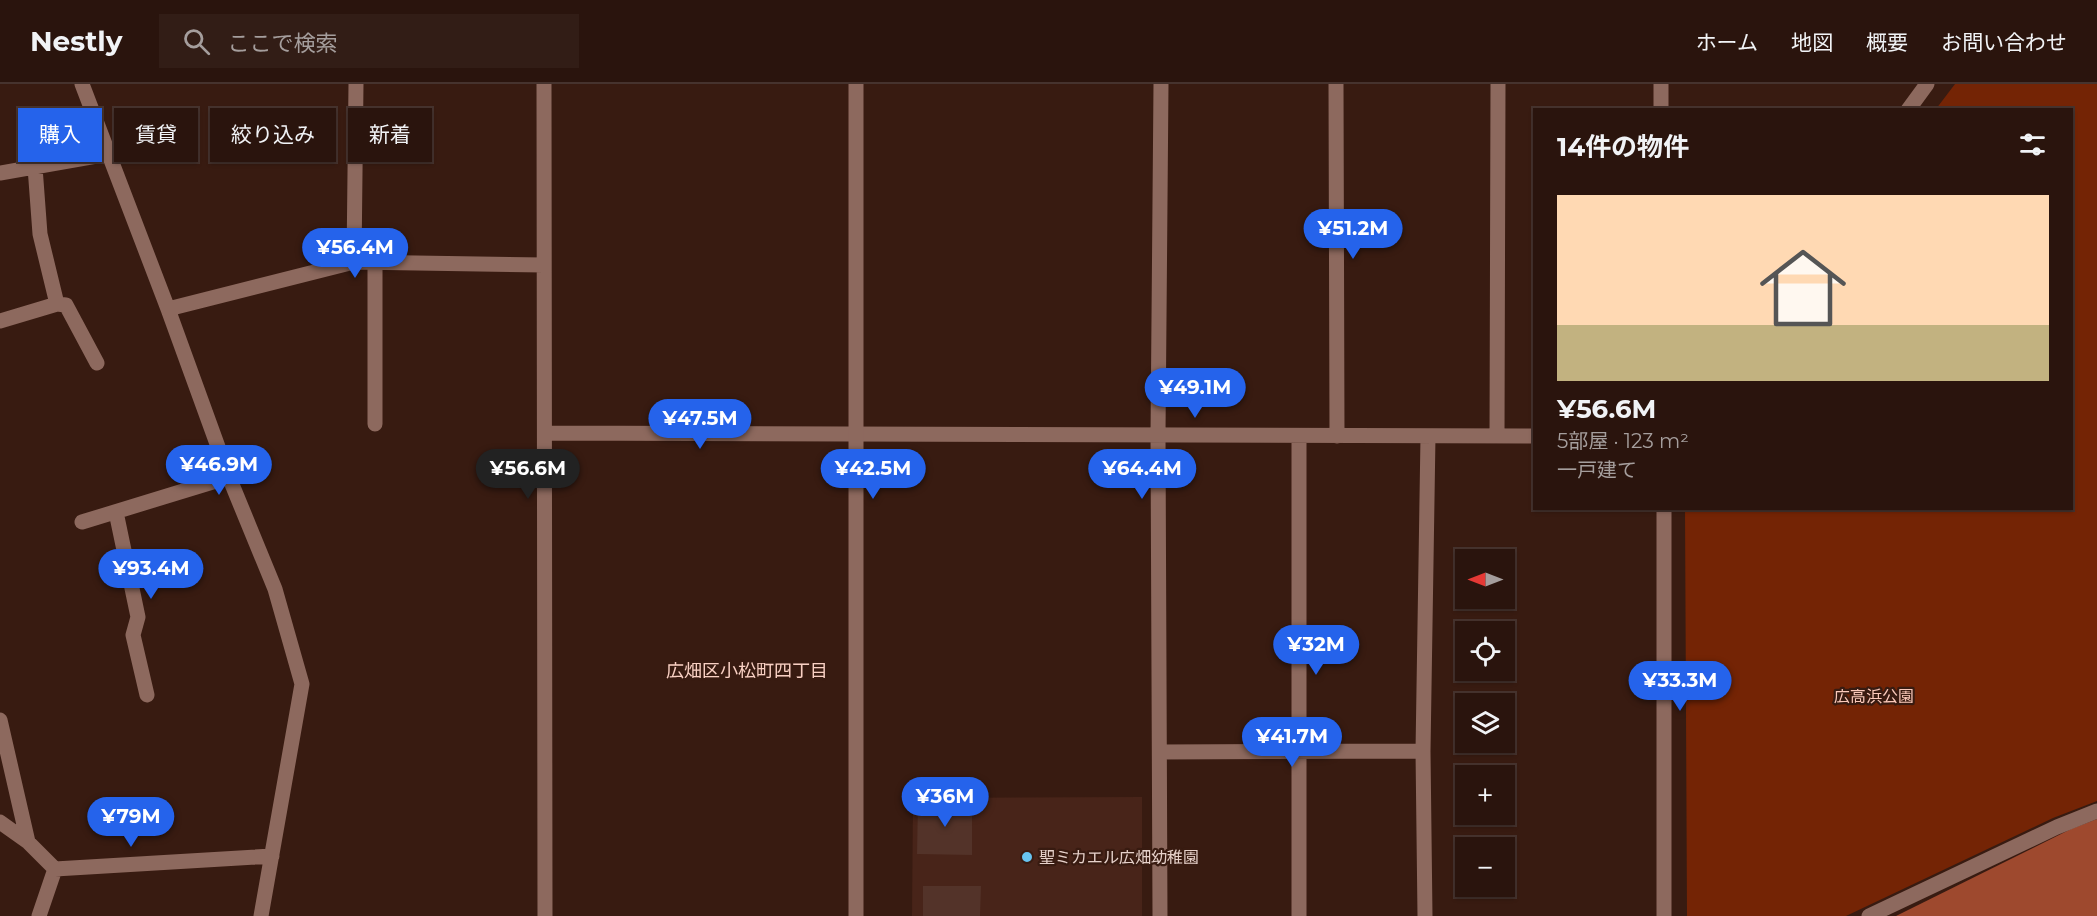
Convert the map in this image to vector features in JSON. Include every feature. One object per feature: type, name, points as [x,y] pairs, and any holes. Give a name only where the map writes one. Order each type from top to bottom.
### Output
[{"type":"street","points":[[82,84],[229,477],[275,589],[302,684],[261,916]]},
{"type":"street","points":[[354,262],[356,84]]},
{"type":"street","points":[[544,84],[544,916]]},
{"type":"street","points":[[856,84],[856,916]]},
{"type":"street","points":[[1160,916],[1158,435],[1161,84]]},
{"type":"street","points":[[1336,84],[1337,436]]},
{"type":"street","points":[[1497,436],[1498,84]]},
{"type":"street","points":[[1661,84],[1661,108]]},
{"type":"street","points":[[1909,108],[1927,84]]},
{"type":"street","points":[[0,173],[108,154]]},
{"type":"street","points":[[35,167],[40,234],[57,304]]},
{"type":"street","points":[[168,309],[354,262],[544,265]]},
{"type":"street","points":[[375,262],[375,424]]},
{"type":"street","points":[[0,321],[57,304],[66,305],[97,363]]},
{"type":"street","points":[[545,432],[1533,436]]},
{"type":"street","points":[[1299,436],[1299,916]]},
{"type":"street","points":[[1425,916],[1423,751],[1428,436]]},
{"type":"street","points":[[82,522],[229,477]]},
{"type":"street","points":[[1664,510],[1664,916]]},
{"type":"street","points":[[116,512],[138,617],[133,635],[147,695]]},
{"type":"street","points":[[0,720],[28,842]]},
{"type":"street","points":[[1160,752],[1423,751]]},
{"type":"street","points":[[1869,916],[2057,827],[2097,811]]},
{"type":"street","points":[[0,822],[28,842],[55,869],[272,856]]},
{"type":"street","points":[[39,916],[55,869]]},
{"type":"shaded area","name":"聖ミカエル広畑幼稚園","points":[[1142,797],[1142,916],[912,916],[913,798]]},
{"type":"shaded area","points":[[2097,819],[2097,916],[1896,916],[2071,829]]},
{"type":"green space","name":"広高浜公園","points":[[1955,84],[2097,84],[2097,801],[2053,818],[1846,916],[1687,916],[1685,510],[2073,510],[2073,108],[1937,108]]},
{"type":"building","points":[[918,802],[972,802],[972,855],[917,854]]},
{"type":"building","points":[[923,886],[981,886],[980,916],[923,916]]},
{"type":"place","name":"聖ミカエル広畑幼稚園","points":[[1027,857]]},
{"type":"district","name":"広畑区小松町四丁目","points":[[747,671]]}]
